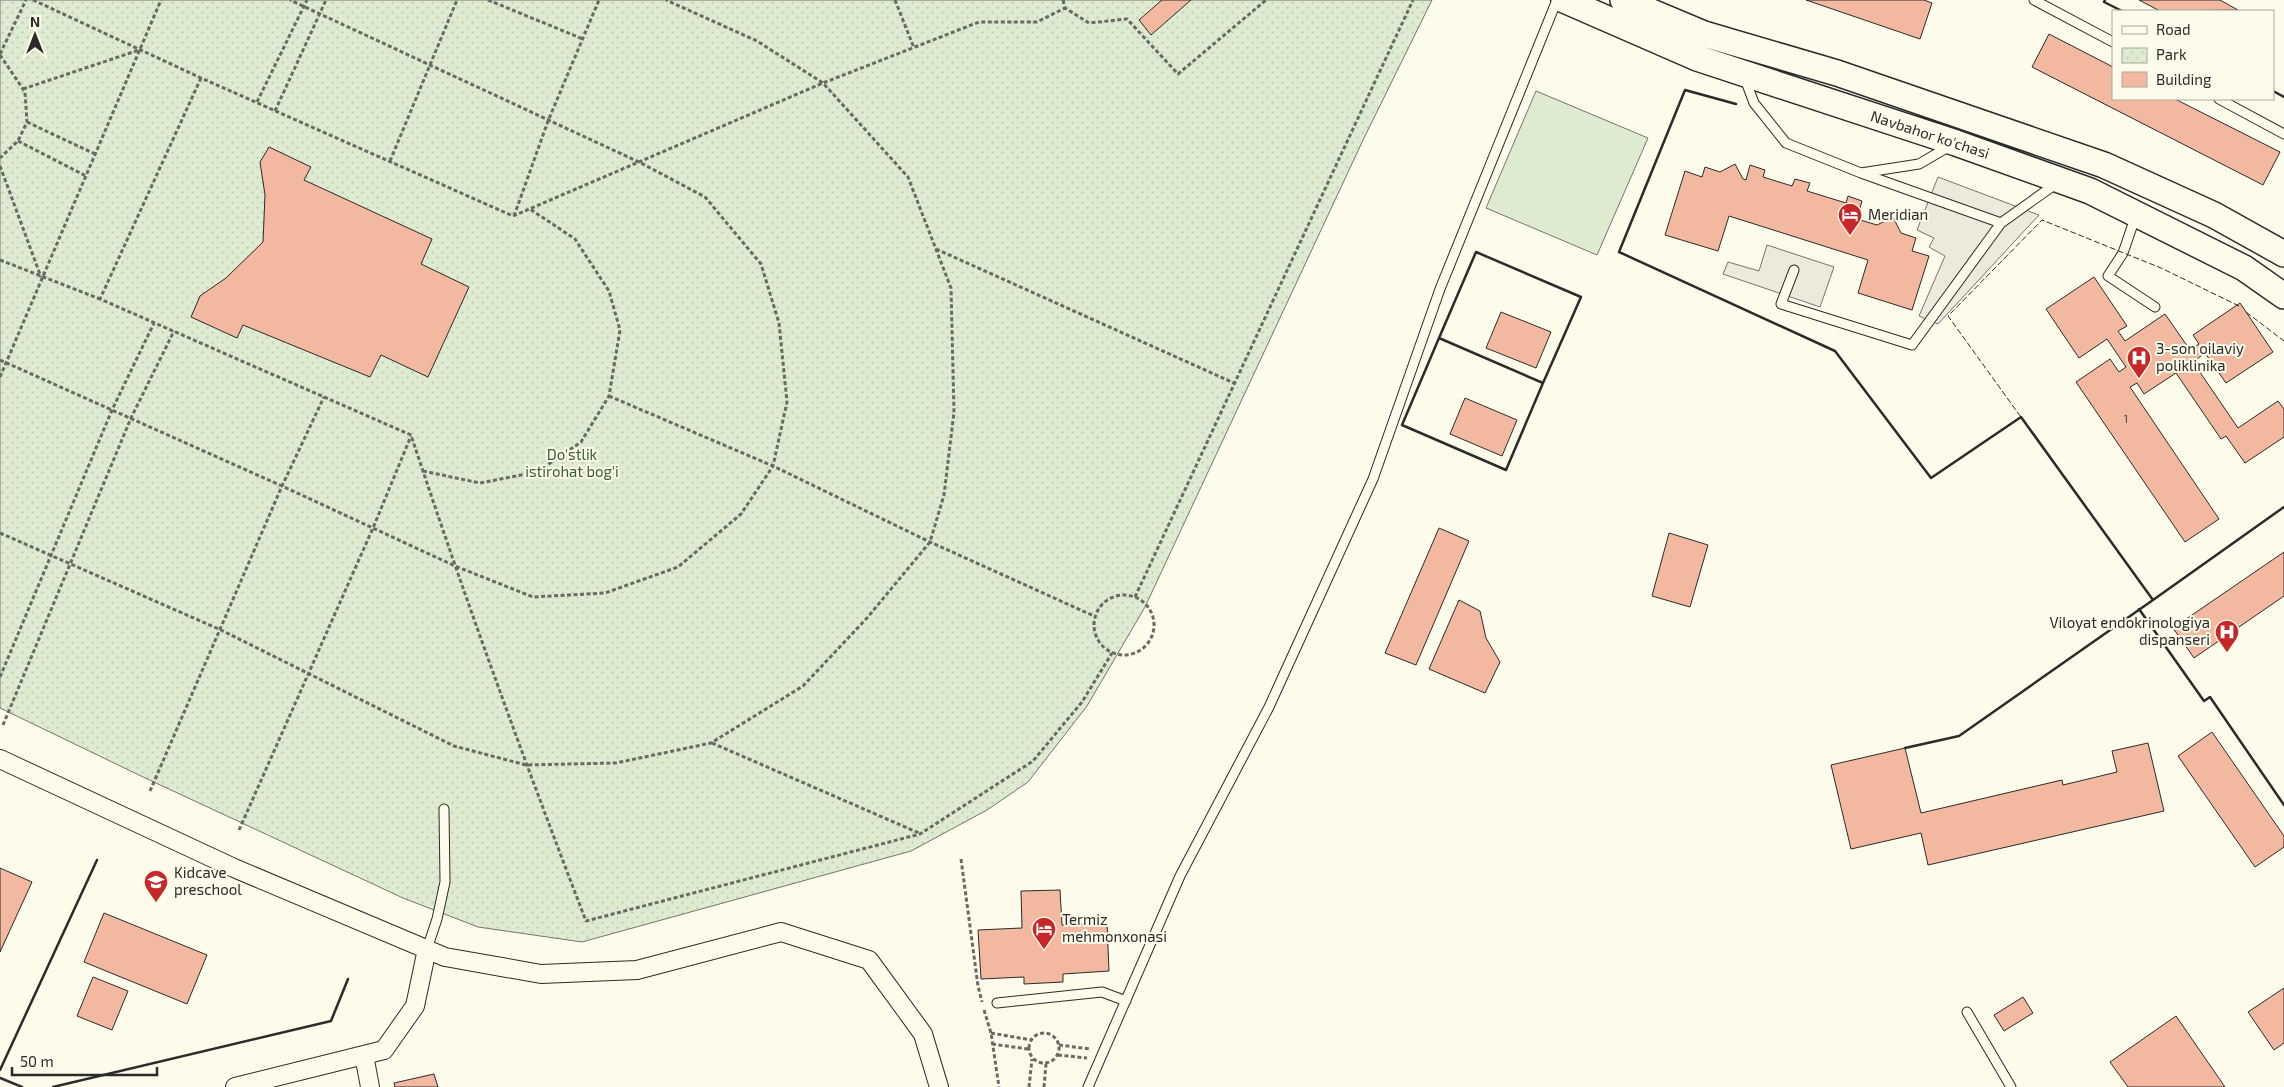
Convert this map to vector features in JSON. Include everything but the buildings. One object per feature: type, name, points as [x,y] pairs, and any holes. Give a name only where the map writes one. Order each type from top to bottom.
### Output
[{"type":"street","name":"Navbahor ko'chasi","points":[[1564,0],[1611,9],[1697,58],[1956,143],[2090,191],[2244,268],[2283,293]]},
{"type":"street","name":"Navbahor ko'chasi","points":[[1623,0],[1704,34],[1837,73],[2104,165],[2214,215],[2284,254]]},
{"type":"street","points":[[0,760],[234,868],[445,957],[540,974],[637,970],[781,932],[869,960],[922,1034],[939,1087]]},
{"type":"street","points":[[234,1087],[384,1050],[415,1006],[427,949]]},
{"type":"street","points":[[364,1055],[370,1087]]},
{"type":"lane","points":[[1088,1087],[1180,876],[1269,707],[1373,479],[1440,289],[1557,0]]},
{"type":"lane","points":[[2034,0],[2112,41]]},
{"type":"lane","points":[[1743,74],[1754,104],[1786,143],[1861,173],[2001,223]]},
{"type":"lane","points":[[2221,100],[2284,134]]},
{"type":"lane","points":[[1861,173],[1919,164],[1956,143]]},
{"type":"lane","points":[[1794,270],[1781,304],[1912,345],[2001,223],[2060,180]]},
{"type":"lane","points":[[2136,214],[2123,253],[2108,276],[2155,307]]},
{"type":"lane","points":[[427,949],[438,919],[445,882],[444,809]]},
{"type":"lane","points":[[997,1003],[1102,992],[1126,1001]]},
{"type":"lane","points":[[1967,1012],[2011,1087]]},
{"type":"path","points":[[0,158],[18,140],[27,122],[24,89],[0,55],[26,0]]},
{"type":"path","points":[[32,0],[202,78],[514,216],[642,163],[823,83],[979,22],[1037,22],[1065,8]]},
{"type":"path","points":[[0,378],[162,0]]},
{"type":"path","points":[[0,360],[282,486],[455,566],[533,597],[605,593],[678,568],[741,514],[773,466],[787,402],[779,323],[761,264],[705,197],[642,163],[290,0]]},
{"type":"path","points":[[257,102],[307,0]]},
{"type":"path","points":[[275,110],[326,0]]},
{"type":"path","points":[[390,162],[457,0]]},
{"type":"path","points":[[488,0],[583,39]]},
{"type":"path","points":[[514,216],[548,121],[599,0]]},
{"type":"path","points":[[0,533],[220,630],[454,746],[526,765],[616,763],[711,743],[803,686],[867,618],[930,542],[944,495],[954,412],[951,288],[908,177],[823,83],[757,41],[666,0]]},
{"type":"path","points":[[895,0],[914,48]]},
{"type":"path","points":[[1064,0],[1065,8]]},
{"type":"path","points":[[1065,8],[1090,23],[1127,19],[1178,74],[1260,2],[1266,0]]},
{"type":"path","points":[[1135,597],[1413,0]]},
{"type":"path","points":[[24,89],[140,50]]},
{"type":"path","points":[[100,299],[202,78]]},
{"type":"path","points":[[27,122],[95,154]]},
{"type":"path","points":[[18,140],[86,176]]},
{"type":"path","points":[[0,166],[42,278]]},
{"type":"path","points":[[423,471],[480,483],[537,472],[581,442],[608,396],[620,330],[609,291],[575,240],[530,209]]},
{"type":"path","points":[[935,248],[1234,384]]},
{"type":"path","points":[[0,260],[42,278],[100,299],[411,435],[455,566],[526,765],[586,921],[920,834],[1032,761],[1082,702],[1112,652]]},
{"type":"path","points":[[0,677],[112,410],[154,323]]},
{"type":"path","points":[[3,725],[131,418],[174,331]]},
{"type":"path","points":[[608,396],[773,466],[930,542],[1094,616]]},
{"type":"path","points":[[150,791],[282,486],[324,397]]},
{"type":"path","points":[[239,830],[373,528],[411,435]]},
{"type":"path","points":[[1115,596],[1135,597],[1144,602],[1153,619],[1151,639],[1145,647],[1137,652],[1127,655],[1112,652],[1100,645],[1095,636],[1094,616],[1106,600],[1115,596]]},
{"type":"path","points":[[711,743],[920,834]]},
{"type":"path","points":[[961,859],[978,986],[990,1033],[999,1087]]},
{"type":"path","points":[[990,1033],[1031,1040]]},
{"type":"path","points":[[1029,1087],[1032,1059],[1028,1050],[1031,1040],[1039,1034],[1049,1034],[1057,1040],[1059,1045],[1058,1055],[1051,1062],[1046,1064],[1032,1059]]},
{"type":"path","points":[[992,1044],[1028,1050]]},
{"type":"path","points":[[1059,1045],[1094,1050]]},
{"type":"path","points":[[1058,1055],[1090,1059]]},
{"type":"path","points":[[1044,1087],[1046,1064]]},
{"type":"green space","name":"Do'stlik istirohat bog'i","points":[[0,0],[1432,0],[1364,138],[1145,607],[1087,706],[1028,782],[987,810],[911,851],[582,942],[478,927],[403,898],[0,708]]},
{"type":"green space","points":[[1536,91],[1648,138],[1597,255],[1486,208]]},
{"type":"shaded area","points":[[1938,177],[2039,215],[1938,324],[1919,316],[1945,256],[1929,247],[1934,238],[1917,230]]},
{"type":"shaded area","points":[[1767,245],[1834,267],[1820,307],[1723,274],[1728,262],[1759,271]]},
{"type":"fence","points":[[2239,306],[2161,268],[2042,220],[1948,316],[2153,600],[2284,507]]},
{"type":"fence","points":[[2246,312],[2284,341]]},
{"type":"wall","points":[[2105,0],[2104,2],[2120,10]]},
{"type":"wall","points":[[1736,104],[1685,90],[1619,252],[1835,351],[1931,478],[2021,417],[2153,600],[2284,507]]},
{"type":"wall","points":[[2274,92],[2284,97]]},
{"type":"wall","points":[[1476,252],[1581,297],[1543,383],[1439,338],[1476,252]]},
{"type":"wall","points":[[1439,338],[1543,383],[1506,470],[1402,425],[1439,338]]},
{"type":"wall","points":[[1905,748],[1959,736],[2153,600]]},
{"type":"wall","points":[[2139,609],[2204,701],[2210,697],[2284,805]]},
{"type":"wall","points":[[0,1070],[97,860]]},
{"type":"wall","points":[[53,1087],[331,1021],[348,979]]},
{"type":"wall","points":[[0,1078],[22,1087]]},
{"type":"place","name":"Meridian","points":[[1850,236]]},
{"type":"place","name":"3-son oilaviy poliklinika","points":[[2139,379]]},
{"type":"place","name":"Viloyat endokrinologiya dispanseri","points":[[2227,653]]},
{"type":"place","name":"Kidcave preschool","points":[[156,903]]},
{"type":"place","name":"Termiz mehmonxonasi","points":[[1044,950]]}]
